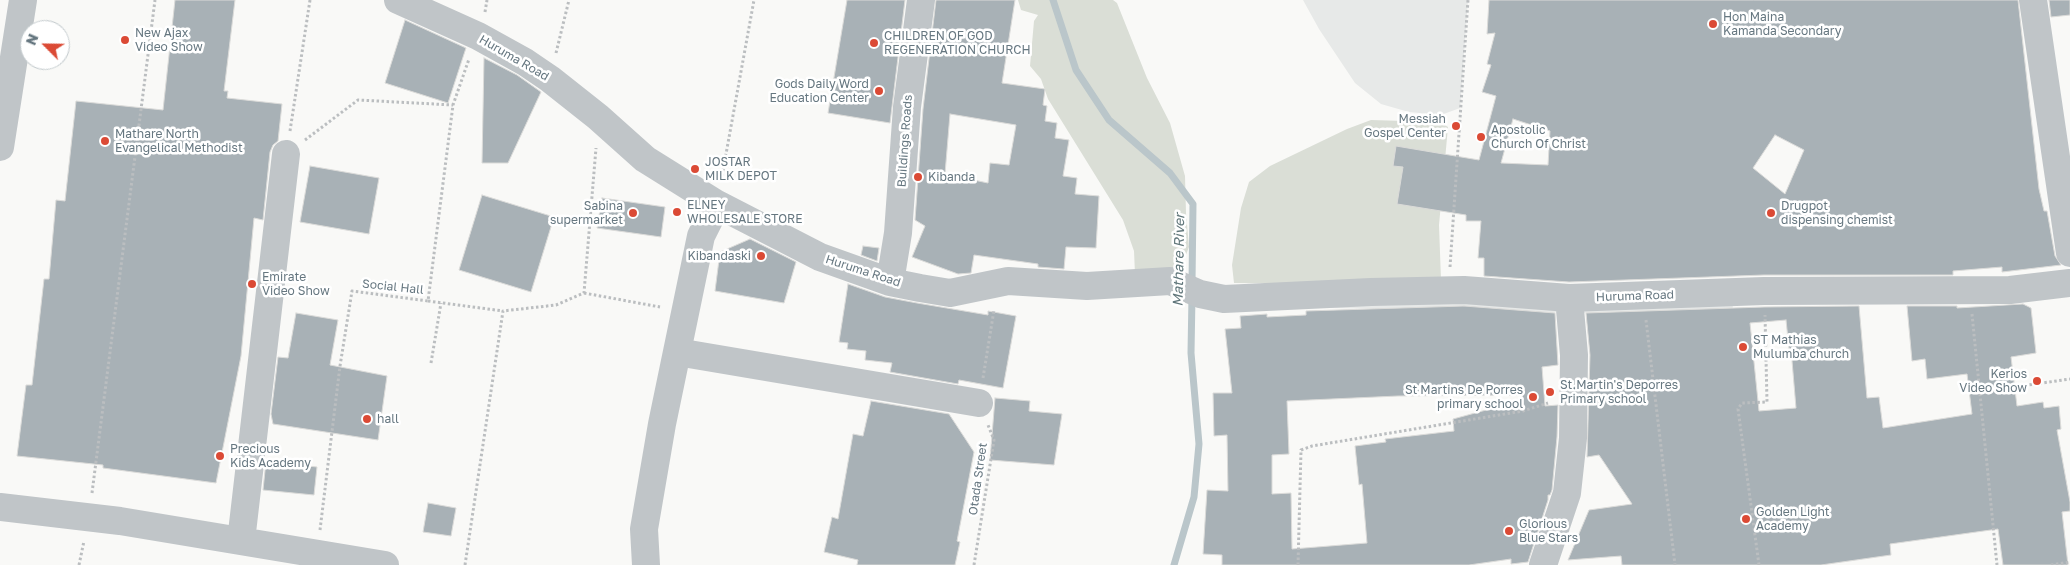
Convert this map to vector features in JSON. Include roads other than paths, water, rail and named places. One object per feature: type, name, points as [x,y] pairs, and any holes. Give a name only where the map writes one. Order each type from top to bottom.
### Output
[{"type":"street","points":[[0,147],[23,0]]},
{"type":"street","name":"Huruma Road","points":[[398,0],[480,24],[598,116],[645,159],[717,204],[820,257],[890,282],[950,293],[1008,281],[1087,286],[1170,281],[1200,294],[1224,299],[1455,290],[1569,298],[1764,291],[2010,290],[2070,283]]},
{"type":"street","name":"Buildings Roads","points":[[890,282],[898,233],[906,106],[921,0]]},
{"type":"street","points":[[2033,0],[2070,252]]},
{"type":"street","points":[[241,541],[286,154]]},
{"type":"street","points":[[646,565],[644,529],[685,311],[701,236],[717,204]]},
{"type":"street","points":[[1543,565],[1567,493],[1573,438],[1574,355],[1569,298]]},
{"type":"street","points":[[677,352],[979,402]]},
{"type":"street","points":[[0,507],[241,541],[385,565]]},
{"type":"waterway","name":"Mathare River","points":[[1053,0],[1076,70],[1109,120],[1170,173],[1193,204],[1192,283]]},
{"type":"waterway","name":"Mathare River","points":[[1174,565],[1194,497],[1199,444],[1191,353],[1192,296]]},
{"type":"place","name":"Hon Maina Kamanda Secondary","points":[[1713,24]]},
{"type":"place","name":"New Ajax Video Show","points":[[125,40]]},
{"type":"place","name":"CHILDREN OF GOD REGENERATION CHURCH","points":[[874,43]]},
{"type":"place","name":"Gods Daily Word Education Center","points":[[879,91]]},
{"type":"place","name":"Messiah Gospel Center","points":[[1456,126]]},
{"type":"place","name":"Apostolic Church Of Christ","points":[[1481,137]]},
{"type":"place","name":"Mathare North Evangelical Methodist","points":[[105,141]]},
{"type":"place","name":"JOSTAR MILK DEPOT","points":[[695,169]]},
{"type":"place","name":"Kibanda","points":[[918,177]]},
{"type":"place","name":"ELNEY WHOLESALE STORE","points":[[677,212]]},
{"type":"place","name":"Sabina supermarket","points":[[633,213]]},
{"type":"place","name":"Drugpot dispensing chemist","points":[[1771,213]]},
{"type":"place","name":"Kibandaski","points":[[761,256]]},
{"type":"place","name":"Emirate Video Show","points":[[252,284]]},
{"type":"place","name":"ST Mathias Mulumba church","points":[[1743,347]]},
{"type":"place","name":"Kerios Video Show","points":[[2037,381]]},
{"type":"place","name":"St.Martin's Deporres Primary school","points":[[1550,392]]},
{"type":"place","name":"St Martins De Porres primary school","points":[[1533,397]]},
{"type":"place","name":"hall","points":[[367,419]]},
{"type":"place","name":"Precious Kids Academy","points":[[220,456]]},
{"type":"place","name":"Golden Light Academy","points":[[1746,519]]},
{"type":"place","name":"Glorious Blue Stars","points":[[1509,531]]}]
